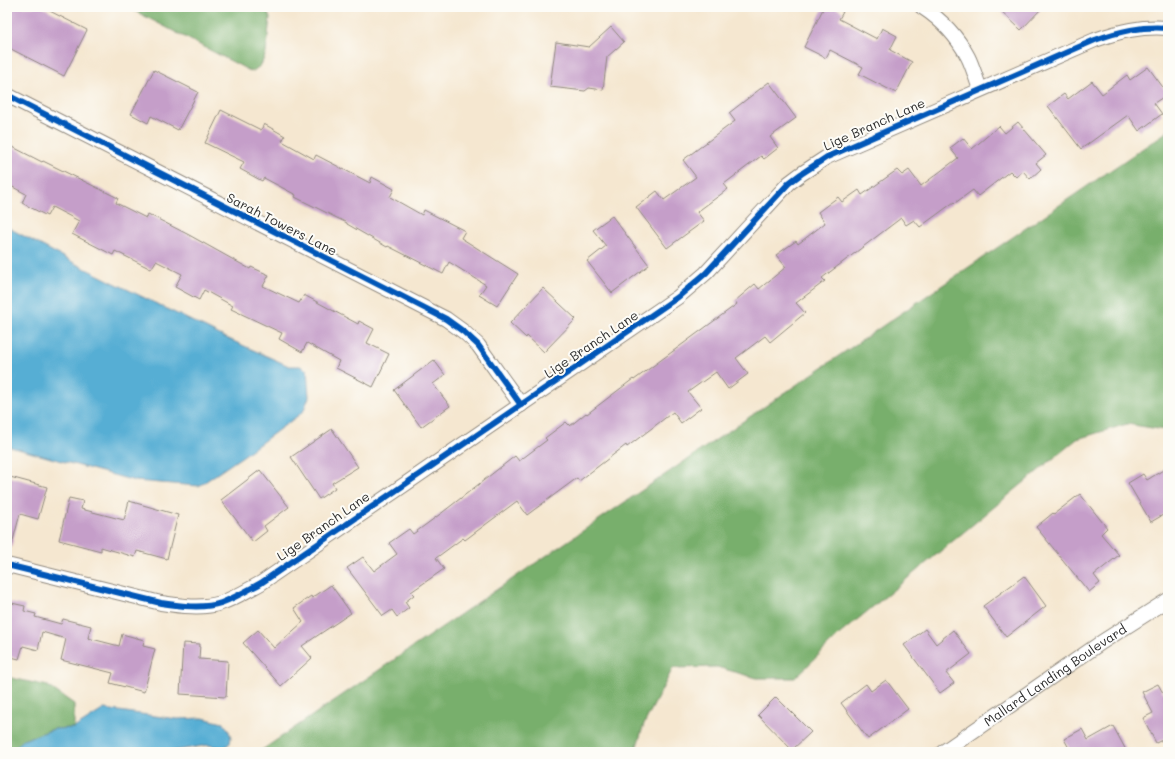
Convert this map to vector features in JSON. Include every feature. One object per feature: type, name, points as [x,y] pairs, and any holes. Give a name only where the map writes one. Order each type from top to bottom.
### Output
[{"type":"street","points":[[922,7],[946,26],[958,42],[968,58],[980,89]]},
{"type":"street","name":"Lige Branch Lane","points":[[7,565],[162,603],[180,606],[199,606],[220,603],[244,593],[261,583],[678,297],[706,273],[790,183],[827,157],[1094,40],[1134,28],[1168,28]]},
{"type":"street","name":"Sarah Towers Lane","points":[[7,95],[446,319],[464,332],[478,345],[521,405]]},
{"type":"street","name":"Mallard Landing Boulevard","points":[[943,752],[1102,642],[1168,600]]},
{"type":"green space","points":[[127,7],[265,7],[270,18],[266,53],[261,65],[252,72]]},
{"type":"green space","points":[[1168,131],[1168,429],[1165,430],[1127,424],[1077,439],[841,633],[795,678],[756,678],[717,667],[673,668],[644,724],[635,752],[259,752]]},
{"type":"green space","points":[[7,677],[48,686],[74,704],[74,728],[54,729],[23,740],[11,752],[7,752]]},
{"type":"water","points":[[7,227],[76,264],[222,336],[289,366],[300,366],[307,370],[309,397],[303,412],[199,486],[135,481],[7,446]]},
{"type":"water","points":[[104,709],[177,719],[203,718],[223,723],[228,729],[231,737],[230,743],[224,748],[208,745],[167,752],[11,752],[23,740],[54,729],[74,728]]},
{"type":"building","points":[[7,7],[42,7],[87,30],[64,76],[7,47]]},
{"type":"building","points":[[824,7],[834,7],[843,12],[839,19],[877,39],[882,28],[897,36],[890,50],[912,62],[896,93],[859,74],[863,67],[830,50],[826,58],[804,47]]},
{"type":"building","points":[[997,7],[1043,7],[1021,30]]},
{"type":"building","points":[[611,27],[624,42],[607,57],[603,90],[589,88],[585,91],[550,87],[556,42],[589,47]]},
{"type":"building","points":[[1148,67],[1168,94],[1154,103],[1162,114],[1139,131],[1128,115],[1081,149],[1048,106],[1064,94],[1068,99],[1092,81],[1102,94],[1127,75],[1130,80]]},
{"type":"building","points":[[154,70],[198,92],[178,130],[151,116],[148,123],[131,114]]},
{"type":"building","points":[[769,82],[796,118],[770,137],[778,148],[764,159],[761,156],[724,184],[728,189],[697,212],[704,221],[667,248],[636,207],[657,191],[664,200],[696,177],[683,160],[735,121],[729,113]]},
{"type":"building","points":[[221,110],[261,130],[264,124],[285,136],[282,141],[314,159],[316,155],[370,183],[372,177],[394,189],[390,197],[422,215],[424,210],[465,231],[461,238],[518,274],[497,306],[479,295],[486,285],[449,262],[443,274],[388,246],[387,247],[347,223],[295,197],[296,195],[264,178],[262,181],[240,169],[244,162],[205,143]]},
{"type":"building","points":[[1018,122],[1046,155],[1036,163],[1041,169],[1030,179],[1023,171],[1016,177],[1010,171],[978,196],[973,190],[920,227],[914,220],[906,225],[901,218],[822,278],[825,281],[796,303],[805,313],[770,342],[765,336],[736,358],[748,374],[728,389],[716,372],[688,392],[701,408],[681,423],[673,412],[627,447],[626,445],[579,481],[577,478],[527,515],[517,501],[465,540],[463,538],[436,558],[444,569],[411,592],[414,595],[405,602],[409,608],[397,617],[392,610],[383,616],[347,568],[363,557],[374,571],[397,554],[389,543],[409,529],[413,534],[515,456],[519,461],[547,440],[545,438],[566,422],[570,426],[586,413],[587,414],[737,304],[735,301],[755,284],[759,289],[786,267],[776,255],[796,241],[798,244],[825,223],[818,212],[838,197],[842,202],[859,190],[862,195],[897,170],[902,175],[909,170],[921,186],[958,158],[950,148],[963,138],[972,149],[999,126],[1005,133]]},
{"type":"building","points":[[7,144],[118,198],[116,203],[146,218],[148,214],[250,269],[251,267],[269,275],[263,286],[299,303],[304,295],[358,324],[359,321],[374,329],[367,343],[389,354],[373,387],[336,368],[339,361],[307,343],[302,352],[279,339],[282,333],[231,309],[233,306],[204,290],[199,300],[175,287],[182,274],[156,261],[151,269],[115,251],[113,255],[72,234],[79,221],[52,207],[47,216],[22,203],[26,194],[7,184]]},
{"type":"building","points":[[612,216],[649,265],[612,293],[587,261],[606,246],[593,230]]},
{"type":"building","points":[[543,288],[576,319],[544,352],[510,323]]},
{"type":"building","points":[[434,360],[445,375],[433,384],[450,406],[421,427],[394,390]]},
{"type":"building","points":[[332,429],[358,467],[332,483],[335,488],[319,499],[291,457]]},
{"type":"building","points":[[1168,467],[1168,512],[1151,522],[1128,483],[1143,474],[1147,480]]},
{"type":"building","points":[[260,470],[289,507],[264,526],[267,531],[253,542],[221,500]]},
{"type":"building","points":[[10,477],[47,487],[38,519],[20,514],[11,548],[7,547],[7,489]]},
{"type":"building","points":[[1080,494],[1107,528],[1101,534],[1119,555],[1094,575],[1100,583],[1089,592],[1036,527]]},
{"type":"building","points":[[69,498],[83,501],[81,509],[124,520],[129,501],[178,515],[167,559],[137,551],[135,557],[101,547],[101,551],[59,540]]},
{"type":"building","points":[[1024,576],[1046,606],[1006,637],[983,606]]},
{"type":"building","points":[[331,585],[351,613],[302,646],[312,658],[281,686],[243,643],[258,630],[274,648],[303,622],[294,608],[311,596],[312,598]]},
{"type":"building","points":[[7,602],[25,606],[24,611],[36,614],[35,617],[61,624],[63,619],[91,626],[88,638],[119,646],[122,634],[144,640],[143,646],[155,649],[144,692],[110,683],[113,673],[61,660],[66,639],[42,632],[38,650],[23,646],[19,659],[7,656]]},
{"type":"building","points":[[925,629],[936,644],[953,630],[971,654],[946,673],[954,683],[940,693],[904,645]]},
{"type":"building","points":[[183,643],[200,644],[199,659],[228,661],[226,697],[180,694]]},
{"type":"building","points":[[886,680],[908,709],[868,739],[841,703],[866,684],[871,691]]},
{"type":"building","points":[[1158,684],[1163,693],[1168,691],[1168,737],[1156,743],[1143,718],[1153,713],[1142,692]]},
{"type":"building","points":[[776,697],[811,732],[792,750],[758,715]]},
{"type":"building","points":[[1113,726],[1127,752],[1066,752],[1070,750],[1064,739],[1082,729],[1088,740]]},
{"type":"cycle path","points":[[7,565],[161,603],[207,606],[231,599],[261,583],[678,297],[706,273],[789,183],[827,157],[1095,40],[1131,30],[1168,28]]},
{"type":"cycle path","points":[[7,95],[446,319],[464,332],[478,345],[521,405]]}]
